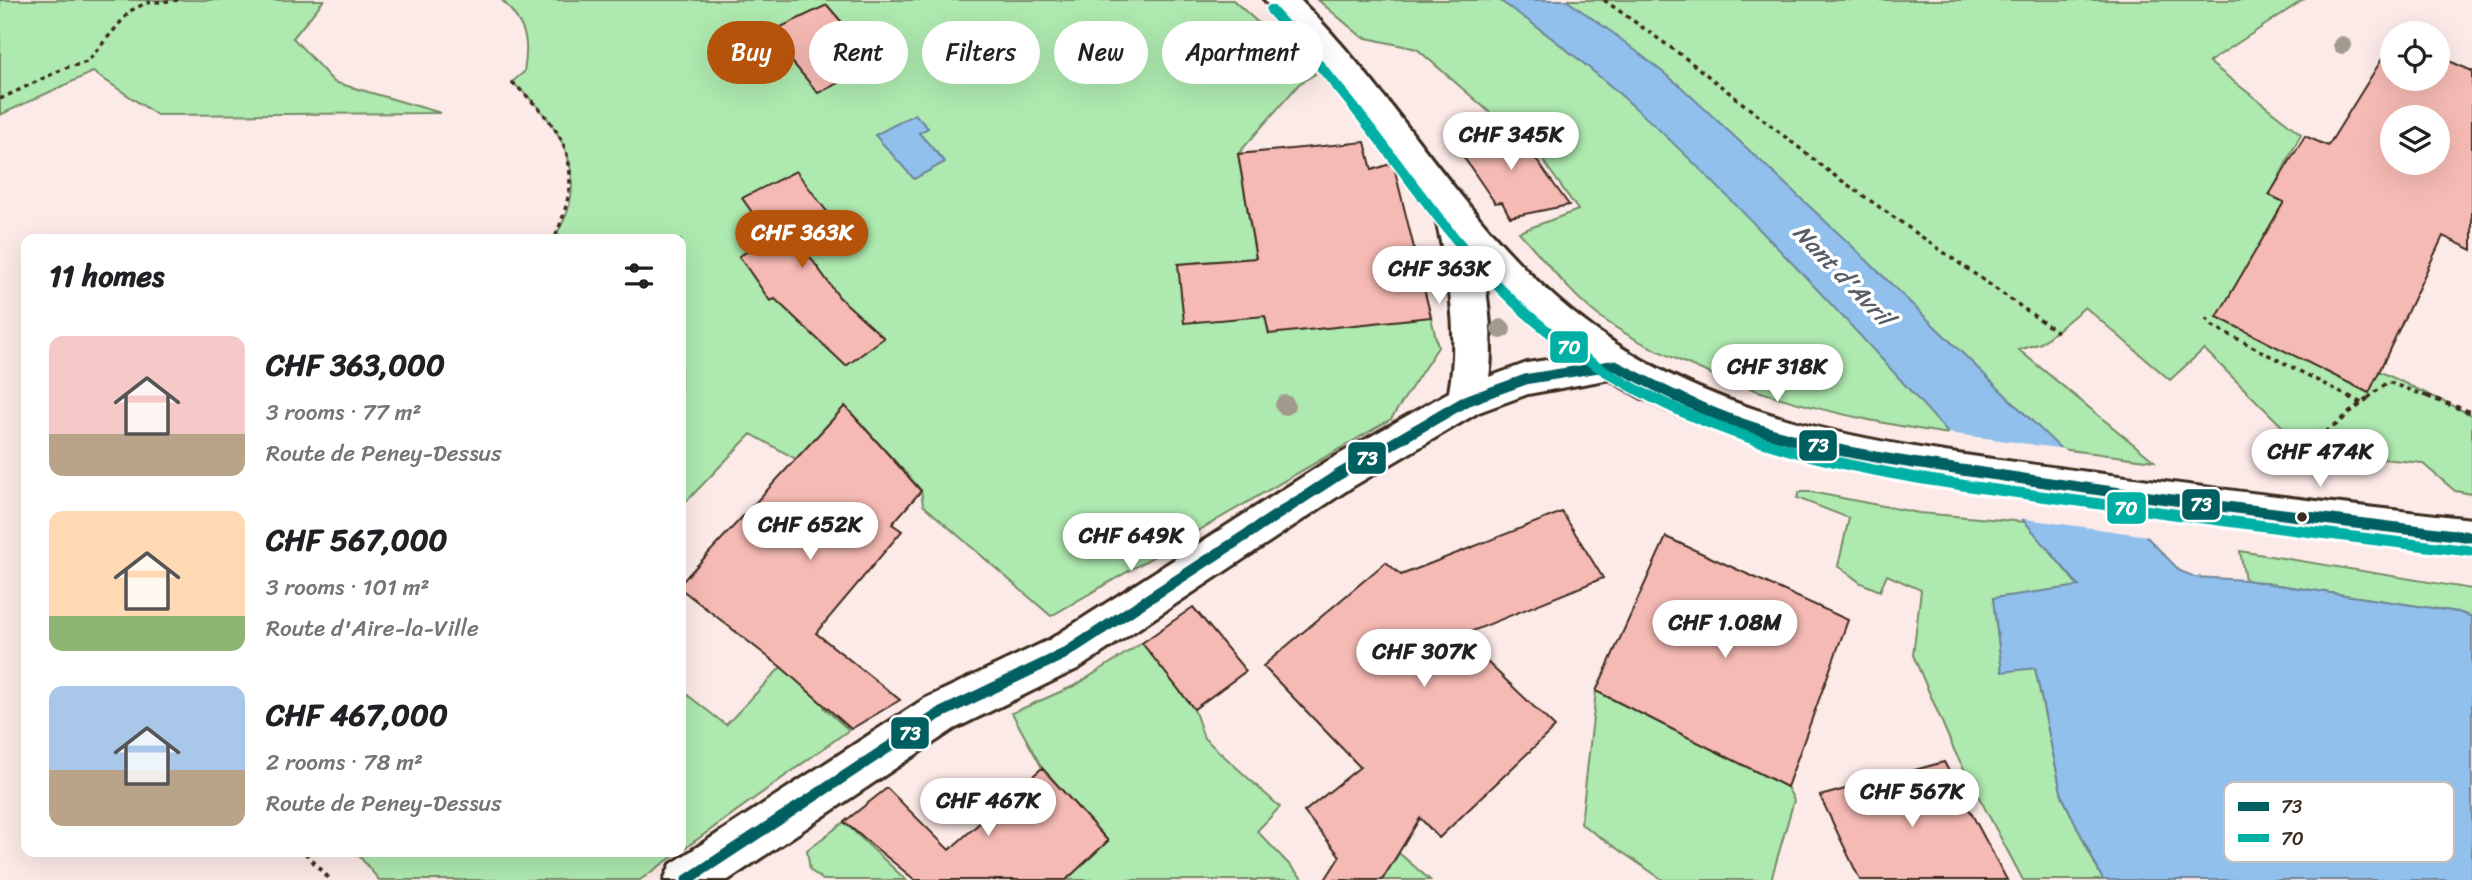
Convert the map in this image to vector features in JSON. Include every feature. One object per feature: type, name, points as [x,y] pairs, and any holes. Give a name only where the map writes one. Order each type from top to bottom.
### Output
[{"type":"street","points":[[1281,0],[1336,58],[1451,211],[1518,285],[1614,365],[1698,408],[1781,437],[1855,454],[1931,467],[2162,500],[2472,537]]},
{"type":"street","points":[[1451,211],[1462,260],[1472,339],[1473,362],[1466,401]]},
{"type":"street","points":[[687,880],[939,714],[1064,654],[1338,475],[1466,401],[1527,379],[1614,365]]},
{"type":"path","points":[[0,99],[65,68],[87,62],[130,11],[146,3],[179,0]]},
{"type":"path","points":[[1604,0],[1684,57],[1831,173],[2057,332]]},
{"type":"path","points":[[512,82],[546,116],[569,156],[572,186],[568,211],[557,234]]},
{"type":"path","points":[[2206,318],[2213,326],[2362,404]]},
{"type":"path","points":[[2277,473],[2388,382],[2472,412]]},
{"type":"path","points":[[309,857],[330,880]]},
{"type":"green space","points":[[0,0],[324,0],[293,38],[334,82],[441,113],[157,115],[93,72],[0,115]]},
{"type":"green space","points":[[502,0],[1233,0],[1256,21],[1162,21],[1162,84],[1299,84],[1238,154],[1269,334],[1431,317],[1438,347],[1391,419],[1051,616],[923,505],[921,490],[845,406],[796,459],[751,434],[686,502],[686,234],[557,234],[568,210],[572,191],[571,172],[567,155],[551,123],[512,82],[524,72],[526,41],[521,25]]},
{"type":"green space","points":[[1318,0],[2303,0],[2209,62],[2301,134],[2270,195],[2284,202],[2218,317],[2368,393],[2379,371],[2472,415],[2472,494],[2455,491],[2422,463],[2333,454],[2316,431],[2302,446],[2204,349],[2170,380],[2085,307],[2041,343],[2019,350],[2154,461],[1974,438],[1855,417],[1796,403],[1739,385],[1683,362],[1640,342],[1599,316],[1567,287],[1519,232],[1578,210],[1515,121],[1503,124],[1417,49],[1362,37]]},
{"type":"green space","points":[[1799,492],[1919,513],[2026,522],[2079,587],[1993,598],[2002,671],[2035,668],[2062,796],[2103,880],[2023,880],[1954,750],[1913,655],[1921,590],[1887,575],[1880,591],[1861,583],[1838,566],[1849,518],[1797,498]]},
{"type":"green space","points":[[2240,551],[2472,589],[2472,617],[2458,612],[2245,580]]},
{"type":"green space","points":[[1142,643],[1194,709],[1204,738],[1280,807],[1257,831],[1304,880],[1066,880],[1108,841],[1042,768],[1012,713],[1076,685]]},
{"type":"green space","points":[[781,667],[832,699],[824,708],[849,730],[686,847],[686,694],[726,725]]},
{"type":"green space","points":[[1596,691],[1787,787],[1794,800],[1771,880],[1663,880],[1581,824]]},
{"type":"green space","points":[[844,822],[906,880],[823,880],[810,870],[807,850]]},
{"type":"green space","points":[[1399,853],[1430,880],[1382,880]]},
{"type":"green space","points":[[360,857],[672,857],[640,880],[379,880]]},
{"type":"water","name":"Nant d'Avril","points":[[1499,0],[1566,0],[1679,85],[1851,245],[2060,448],[2180,571],[2195,577],[2245,580],[2458,612],[2472,617],[2472,880],[2103,880],[2062,796],[2035,668],[2002,672],[1993,598],[2079,586],[1964,451],[1806,277],[1638,110]]},
{"type":"water","points":[[915,114],[928,128],[919,133],[945,162],[914,179],[875,135]]},
{"type":"pier","points":[[1948,433],[2065,449],[2148,536],[2018,518],[1946,436]]},
{"type":"building","points":[[827,5],[841,21],[809,21],[809,82],[795,65],[793,21]]},
{"type":"building","points":[[2450,61],[2472,71],[2472,250],[2443,236],[2369,393],[2217,317],[2284,202],[2269,195],[2305,136],[2328,146],[2380,62],[2380,91],[2450,91]]},
{"type":"building","points":[[810,84],[837,84],[818,93]]},
{"type":"building","points":[[1511,125],[1569,205],[1510,217],[1502,202],[1495,203],[1454,143]]},
{"type":"building","points":[[1365,142],[1372,170],[1393,163],[1431,317],[1269,334],[1265,316],[1184,323],[1178,264],[1256,258],[1238,154]]},
{"type":"building","points":[[796,171],[828,213],[792,232],[839,297],[884,338],[846,366],[775,299],[770,301],[739,256],[771,239],[742,198]]},
{"type":"building","points":[[845,406],[921,491],[892,524],[902,531],[816,633],[900,700],[851,729],[781,667],[686,593],[686,578]]},
{"type":"building","points":[[1562,512],[1603,578],[1460,636],[1555,727],[1439,838],[1420,818],[1382,880],[1325,880],[1340,856],[1304,812],[1360,767],[1263,666],[1386,562],[1401,575]]},
{"type":"building","points":[[1666,537],[1848,620],[1787,787],[1596,691]]},
{"type":"building","points":[[1193,607],[1246,671],[1194,709],[1142,643]]},
{"type":"building","points":[[1944,762],[2007,880],[1860,880],[1820,796]]},
{"type":"building","points":[[1042,768],[1108,841],[1066,880],[915,880],[844,822],[887,788],[949,850]]},
{"type":"transit line","name":"70","points":[[1271,10],[1342,91],[1475,261],[1512,300],[1553,336],[1613,377],[1676,410],[1742,436],[1809,456],[1878,471],[2185,516],[2470,551]]},
{"type":"transit line","name":"73","points":[[1614,365],[1698,408],[1781,437],[1855,454],[2162,500],[2472,537]]},
{"type":"transit line","name":"73","points":[[687,880],[939,714],[1064,654],[1338,475],[1466,401],[1527,379],[1614,365]]}]
